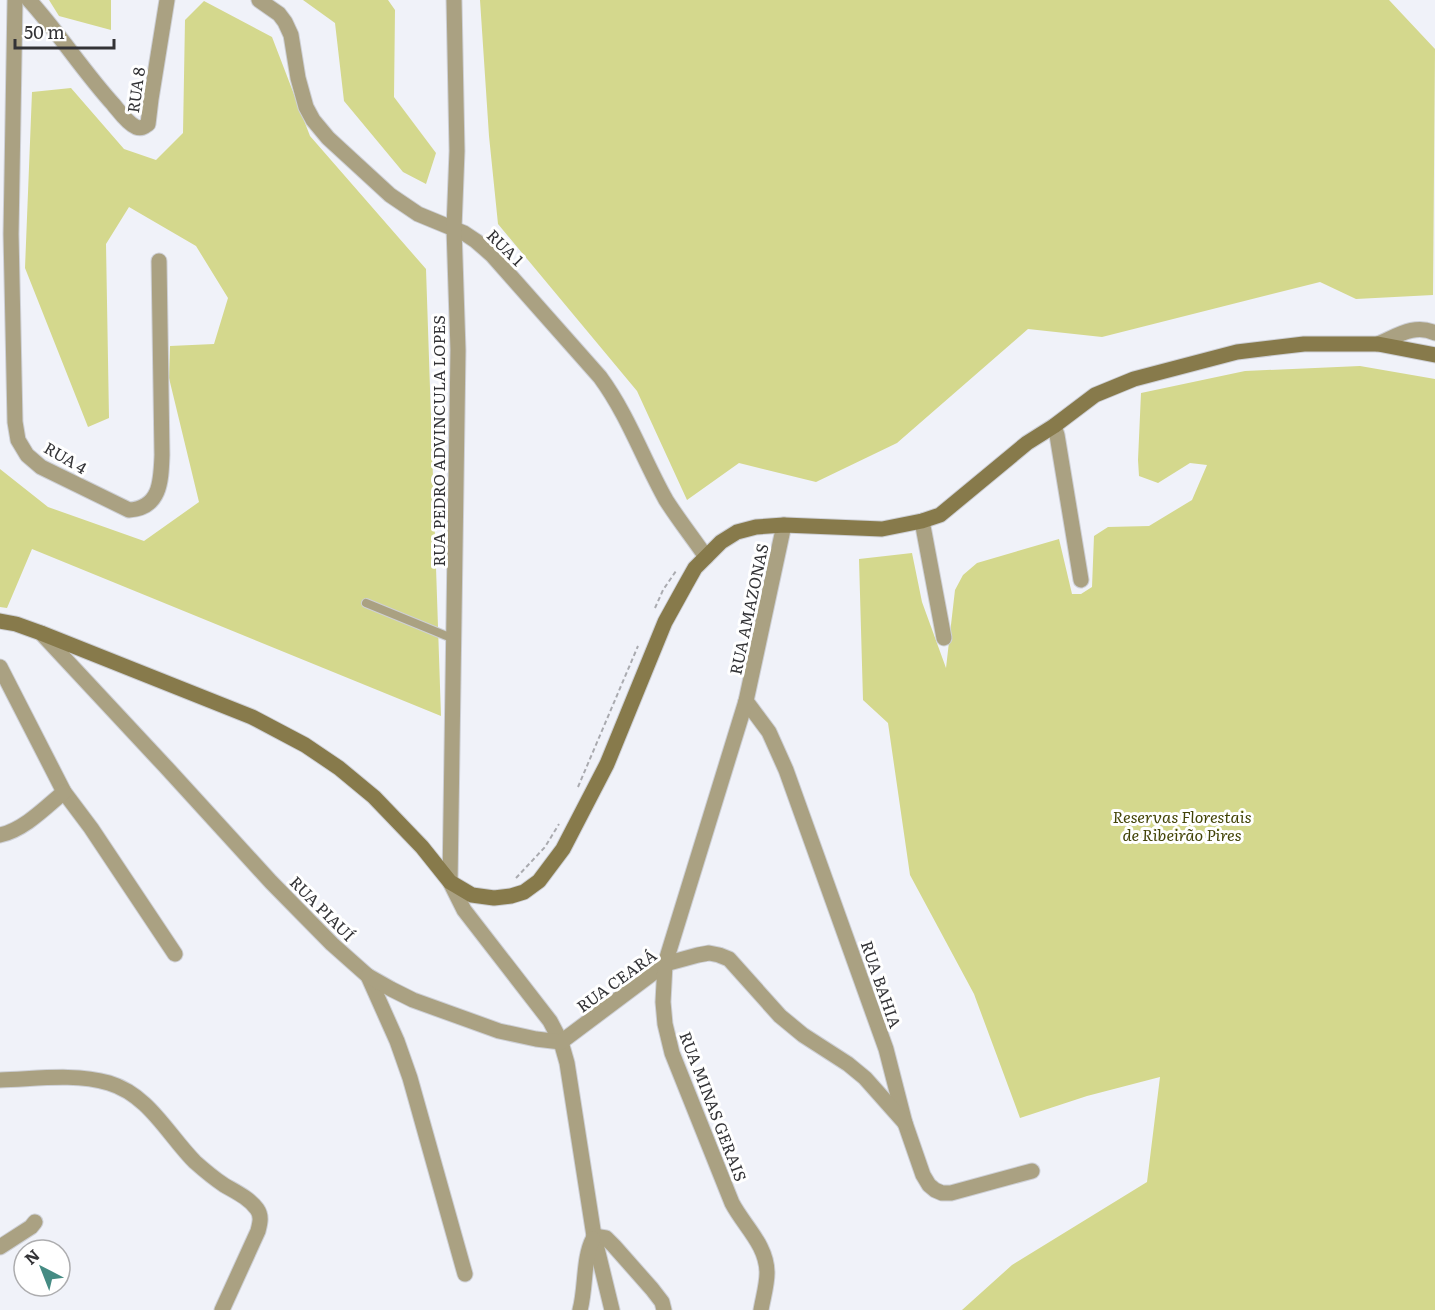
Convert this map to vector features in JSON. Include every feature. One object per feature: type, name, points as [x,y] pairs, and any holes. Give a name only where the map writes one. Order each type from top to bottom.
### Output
[{"type":"main road","points":[[0,621],[41,633],[252,717],[305,745],[339,768],[374,797],[422,847],[450,882],[472,895],[494,898],[510,896],[524,892],[539,881],[563,849],[607,764],[665,622],[694,568],[721,542],[737,532],[756,527],[784,525],[882,529],[940,515],[1027,443],[1095,395],[1134,379],[1237,352],[1305,344],[1378,344],[1435,355]]},
{"type":"street","name":"RUA 4","points":[[15,0],[11,234],[15,422],[18,440],[27,455],[41,467],[129,510],[139,509],[147,504],[155,496],[160,483],[162,455],[159,261]]},
{"type":"street","name":"RUA 8","points":[[29,0],[49,22],[85,72],[126,119],[136,127],[145,127],[148,124],[167,0]]},
{"type":"street","name":"RUA 1","points":[[259,0],[279,14],[291,35],[298,78],[306,107],[313,120],[328,138],[390,195],[418,214],[454,228],[476,241],[492,255],[600,378],[622,411],[666,499],[706,557]]},
{"type":"street","name":"RUA PEDRO ADVINCULA LOPES","points":[[450,882],[458,350],[454,228],[457,151],[454,0]]},
{"type":"street","points":[[1378,344],[1416,329],[1435,333]]},
{"type":"street","points":[[1054,426],[1081,580]]},
{"type":"street","points":[[922,521],[944,638]]},
{"type":"street","name":"RUA AMAZONAS","points":[[747,701],[784,525]]},
{"type":"street","name":"RUA PIAUÍ","points":[[41,633],[271,882],[332,944],[369,976],[410,1078],[465,1274]]},
{"type":"street","points":[[0,667],[64,792],[91,828],[175,954]]},
{"type":"street","name":"RUA MINAS GERAIS","points":[[747,701],[666,964],[663,1002],[664,1024],[672,1053],[732,1203],[758,1241],[765,1257],[767,1274],[761,1310]]},
{"type":"street","name":"RUA BAHIA","points":[[747,701],[769,732],[786,770],[886,1049],[905,1123],[928,1185],[942,1193],[951,1193],[1032,1171]]},
{"type":"street","points":[[0,835],[8,833],[35,817],[64,792]]},
{"type":"street","points":[[450,882],[464,910],[550,1021],[561,1042],[567,1063],[594,1236],[612,1310]]},
{"type":"street","name":"RUA CEARÁ","points":[[561,1042],[666,964],[709,953],[719,955],[729,959],[780,1016],[865,1078],[905,1123]]},
{"type":"street","points":[[369,976],[413,1000],[500,1031],[536,1040],[561,1042]]},
{"type":"street","points":[[0,1080],[79,1077],[110,1083],[130,1092],[149,1107],[196,1162],[221,1183],[248,1199],[258,1210],[261,1218],[258,1231],[222,1310]]},
{"type":"street","points":[[0,1247],[35,1222]]},
{"type":"street","points":[[580,1310],[584,1298],[589,1247],[594,1236]]},
{"type":"street","points":[[594,1236],[606,1238],[614,1246],[652,1289],[662,1302],[664,1310]]},
{"type":"lane","points":[[366,603],[454,639]]},
{"type":"path","points":[[652,616],[663,591],[673,576]]},
{"type":"path","points":[[574,795],[639,645]]},
{"type":"path","points":[[511,882],[545,847],[563,816]]},
{"type":"green space","points":[[49,0],[111,0],[111,30],[59,16]]},
{"type":"green space","points":[[303,0],[388,0],[395,10],[394,97],[436,153],[426,184],[403,172],[344,101],[335,23]]},
{"type":"green space","points":[[480,0],[1389,0],[1435,49],[1433,295],[1356,299],[1320,282],[1102,337],[1028,329],[897,443],[816,482],[739,463],[687,500],[637,391],[498,224],[489,136]]},
{"type":"green space","points":[[204,1],[272,37],[310,136],[426,269],[441,716],[32,549],[7,608],[0,607],[0,469],[48,507],[144,541],[199,502],[169,378],[170,346],[214,344],[228,298],[196,246],[129,207],[106,244],[109,418],[88,427],[25,268],[32,92],[71,88],[124,149],[156,160],[183,133],[185,20]]},
{"type":"green space","name":"Reservas Florestais de Ribeirão Pires","points":[[1360,366],[1435,379],[1435,1310],[962,1310],[1012,1265],[1147,1182],[1160,1077],[1087,1096],[1020,1118],[974,994],[910,875],[888,723],[863,700],[859,559],[912,553],[922,602],[946,668],[955,590],[963,575],[977,563],[1059,539],[1072,594],[1081,594],[1092,587],[1094,536],[1108,527],[1149,526],[1192,500],[1207,465],[1190,463],[1158,483],[1139,476],[1141,393],[1245,371]]}]
